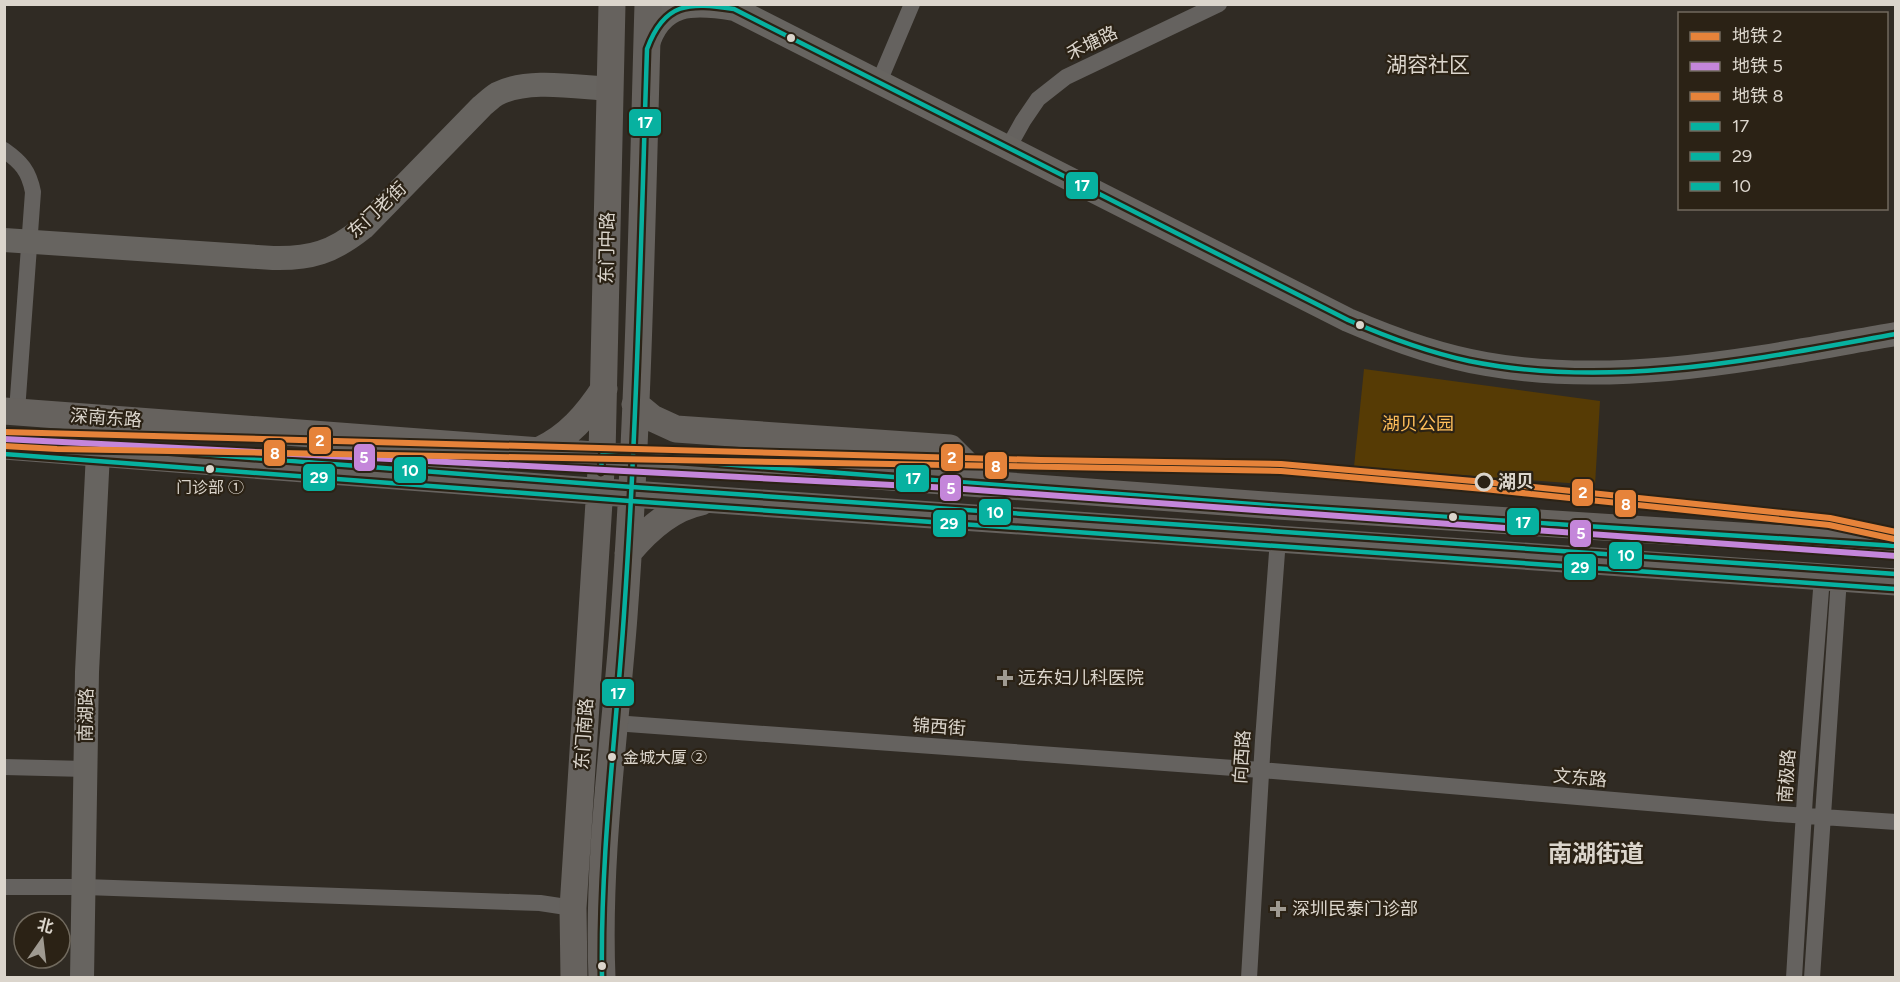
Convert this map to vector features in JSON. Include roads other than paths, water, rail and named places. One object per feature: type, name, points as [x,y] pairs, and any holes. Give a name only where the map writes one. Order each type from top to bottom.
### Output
[{"type":"main road","name":"东门中路","points":[[601,492],[612,4]]},
{"type":"main road","name":"东门中路","points":[[631,494],[648,4]]},
{"type":"main road","points":[[540,450],[554,443],[582,419],[604,389]]},
{"type":"main road","points":[[635,404],[652,418],[676,429],[950,447],[985,483]]},
{"type":"main road","name":"深南东路","points":[[11,411],[1278,506],[1896,546]]},
{"type":"main road","name":"深南东路","points":[[4,446],[601,492],[1896,582]]},
{"type":"main road","points":[[539,487],[560,493],[583,514],[591,528],[597,552]]},
{"type":"main road","name":"东门南路","points":[[574,978],[573,908],[601,492]]},
{"type":"main road","name":"东门南路","points":[[602,978],[600,928],[602,874],[624,617],[631,494]]},
{"type":"main road","points":[[628,553],[649,531],[673,512],[691,504],[719,500]]},
{"type":"street","points":[[879,82],[912,4]]},
{"type":"street","name":"禾塘路","points":[[1008,148],[1038,99],[1066,77],[1219,4]]},
{"type":"street","points":[[647,49],[656,25],[674,9],[706,5],[730,7],[1348,320],[1413,345],[1487,364],[1578,372],[1649,370],[1747,359],[1896,334]]},
{"type":"street","name":"东门老街","points":[[4,240],[273,258],[316,255],[349,239],[363,228],[482,106],[496,95],[513,88],[531,85],[610,89]]},
{"type":"street","points":[[4,150],[26,168],[31,179],[33,206],[11,411]]},
{"type":"street","name":"南湖路","points":[[82,978],[87,672],[98,453]]},
{"type":"street","name":"向西路","points":[[1249,978],[1278,539]]},
{"type":"street","points":[[1812,978],[1822,817],[1830,578]]},
{"type":"street","name":"南极路","points":[[1794,978],[1803,816],[1830,578]]},
{"type":"street","name":"锦西街","points":[[614,723],[1261,770]]},
{"type":"street","points":[[4,767],[86,769]]},
{"type":"street","name":"文东路","points":[[1261,770],[1896,822]]},
{"type":"street","points":[[4,887],[85,887],[540,903],[573,908]]},
{"type":"metro line","name":"2","points":[[4,432],[1041,460],[1281,464],[1485,482],[1830,518],[1896,532]]},
{"type":"metro line","name":"5","points":[[4,439],[950,488],[1896,556]]},
{"type":"metro line","name":"8","points":[[4,446],[57,449],[1281,471],[1484,489],[1829,525],[1894,539]]},
{"type":"place","name":"门诊部 ①","points":[[210,469]]},
{"type":"place","name":"湖贝","points":[[1484,482]]},
{"type":"place","name":"远东妇儿科医院","points":[[1005,678]]},
{"type":"place","name":"金城大厦 ②","points":[[612,757]]},
{"type":"place","name":"深圳民泰门诊部","points":[[1278,909]]},
{"type":"district","name":"湖容社区","points":[[1428,65]]},
{"type":"district","name":"南湖街道","points":[[1596,854]]},
{"type":"park label","name":"湖贝公园","points":[[1418,424]]}]
